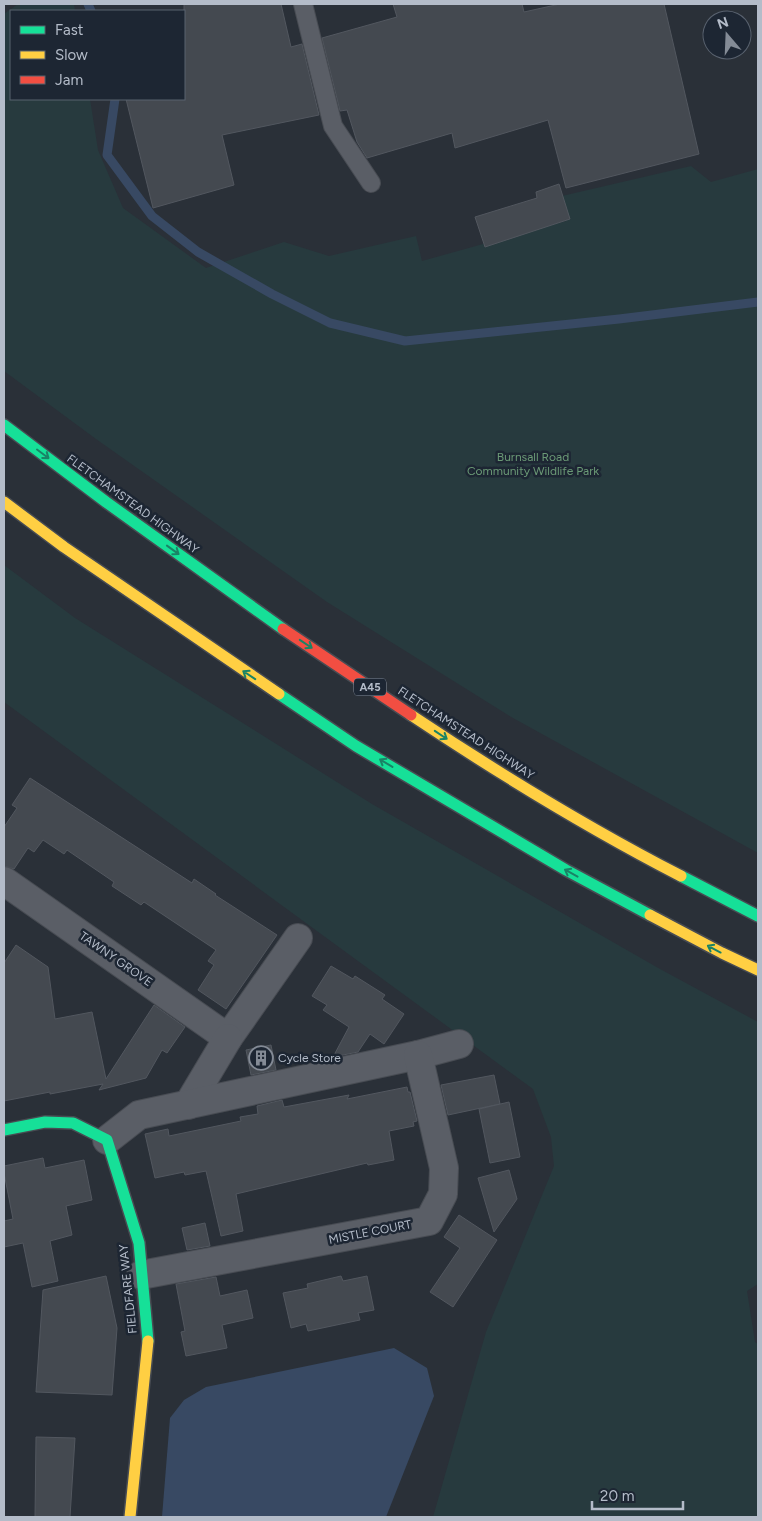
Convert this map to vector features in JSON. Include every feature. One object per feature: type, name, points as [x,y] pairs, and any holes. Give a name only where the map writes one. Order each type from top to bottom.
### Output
[{"type":"main road","name":"FLETCHAMSTEAD HIGHWAY","points":[[4,425],[106,502],[281,627],[478,760],[644,857],[758,916]]},
{"type":"main road","points":[[4,502],[80,559],[356,746],[566,870],[722,953],[758,970]]},
{"type":"main road","points":[[4,1130],[45,1122],[73,1123],[107,1140]]},
{"type":"main road","name":"FIELDFARE WAY","points":[[107,1140],[139,1243],[148,1345],[130,1517]]},
{"type":"street","name":"TAWNY GROVE","points":[[4,881],[228,1038]]},
{"type":"street","points":[[188,1105],[228,1038],[298,938]]},
{"type":"street","points":[[107,1140],[139,1115],[418,1055],[458,1044]]},
{"type":"street","name":"MISTLE COURT","points":[[142,1275],[429,1221],[443,1194],[444,1168],[418,1055]]},
{"type":"lane","points":[[303,4],[333,126],[371,183]]},
{"type":"green space","name":"Burnsall Road Community Wildlife Park","points":[[18,4],[74,4],[75,10],[10,10],[10,100],[90,100],[98,150],[123,208],[206,268],[284,242],[329,256],[416,236],[422,261],[566,221],[562,196],[691,166],[711,182],[758,169],[758,853],[513,718],[327,602],[96,439],[4,371],[4,14]]},
{"type":"green space","points":[[4,565],[75,618],[372,804],[660,969],[758,1022],[758,1284],[747,1291],[755,1342],[758,1344],[758,1517],[433,1517],[486,1332],[554,1166],[551,1137],[533,1089],[4,702]]},
{"type":"water","points":[[394,1348],[427,1368],[434,1396],[386,1517],[162,1517],[170,1418],[184,1400],[206,1387]]},
{"type":"building","points":[[184,4],[281,4],[291,47],[302,44],[319,115],[222,135],[234,185],[153,208],[126,100],[185,100]]},
{"type":"building","points":[[393,4],[522,4],[524,12],[560,4],[664,4],[699,154],[566,188],[548,120],[455,148],[452,133],[367,158],[357,142],[347,110],[340,111],[322,38],[397,17]]},
{"type":"building","points":[[559,184],[570,219],[485,247],[475,217],[537,198],[536,192]]},
{"type":"building","points":[[30,778],[192,883],[194,879],[215,895],[277,935],[226,1009],[198,990],[214,965],[208,961],[216,950],[144,902],[141,905],[112,886],[114,882],[67,850],[64,854],[43,840],[34,852],[28,848],[14,869],[4,866],[4,827],[17,808],[12,805]]},
{"type":"building","points":[[16,945],[48,967],[55,1019],[92,1012],[106,1079],[154,1005],[185,1027],[167,1053],[162,1050],[146,1078],[99,1090],[103,1084],[4,1101],[4,963]]},
{"type":"building","points":[[331,966],[353,979],[355,976],[385,995],[382,999],[404,1014],[384,1044],[370,1034],[358,1052],[333,1057],[349,1027],[323,1010],[327,1005],[312,996]]},
{"type":"building","name":"Cycle Store","points":[[271,1045],[276,1070],[251,1075],[246,1050]]},
{"type":"building","points":[[494,1075],[500,1104],[448,1115],[441,1085]]},
{"type":"building","points":[[407,1087],[417,1121],[413,1122],[414,1126],[389,1131],[394,1160],[368,1165],[367,1163],[236,1194],[243,1231],[221,1236],[206,1171],[185,1175],[184,1172],[155,1178],[145,1134],[168,1129],[169,1136],[241,1121],[240,1117],[258,1114],[257,1106],[282,1100],[284,1107],[349,1095],[347,1099]]},
{"type":"building","points":[[509,1102],[520,1157],[490,1163],[479,1109]]},
{"type":"building","points":[[43,1158],[45,1168],[84,1160],[92,1200],[66,1206],[72,1235],[50,1241],[58,1281],[32,1287],[23,1243],[4,1247],[4,1221],[13,1219],[4,1166]]},
{"type":"building","points":[[509,1170],[517,1199],[494,1232],[478,1178]]},
{"type":"building","points":[[459,1215],[497,1240],[453,1307],[430,1292],[460,1248],[444,1237]]},
{"type":"building","points":[[205,1223],[210,1246],[187,1250],[182,1228]]},
{"type":"building","points":[[106,1276],[117,1328],[112,1395],[36,1392],[43,1290]]},
{"type":"building","points":[[341,1276],[343,1281],[367,1276],[374,1310],[358,1313],[360,1320],[308,1331],[306,1324],[291,1328],[283,1293],[308,1288],[307,1284]]},
{"type":"building","points":[[216,1277],[220,1296],[247,1290],[253,1318],[222,1325],[227,1348],[186,1356],[181,1332],[185,1331],[176,1284]]},
{"type":"building","points":[[36,1437],[75,1438],[70,1517],[35,1517]]},
{"type":"waterway","points":[[88,4],[91,10]]},
{"type":"waterway","points":[[115,100],[107,155],[152,216],[198,252],[272,294],[330,323],[405,341],[619,319],[758,302]]},
{"type":"traffic: fast","points":[[4,425],[106,502],[283,629]]},
{"type":"traffic: fast","points":[[279,694],[356,746],[566,870],[650,915]]},
{"type":"traffic: fast","points":[[681,876],[758,916]]},
{"type":"traffic: fast","points":[[4,1130],[45,1122],[73,1123],[107,1140],[139,1243],[148,1341]]},
{"type":"traffic: slow","points":[[4,502],[64,547],[279,694]]},
{"type":"traffic: slow","points":[[411,715],[544,799],[612,839],[681,876]]},
{"type":"traffic: slow","points":[[650,915],[758,970]]},
{"type":"traffic: slow","points":[[130,1517],[148,1341]]},
{"type":"traffic: jam","points":[[283,629],[411,715]]},
{"type":"place","name":"Cycle Store","points":[[261,1058]]}]
